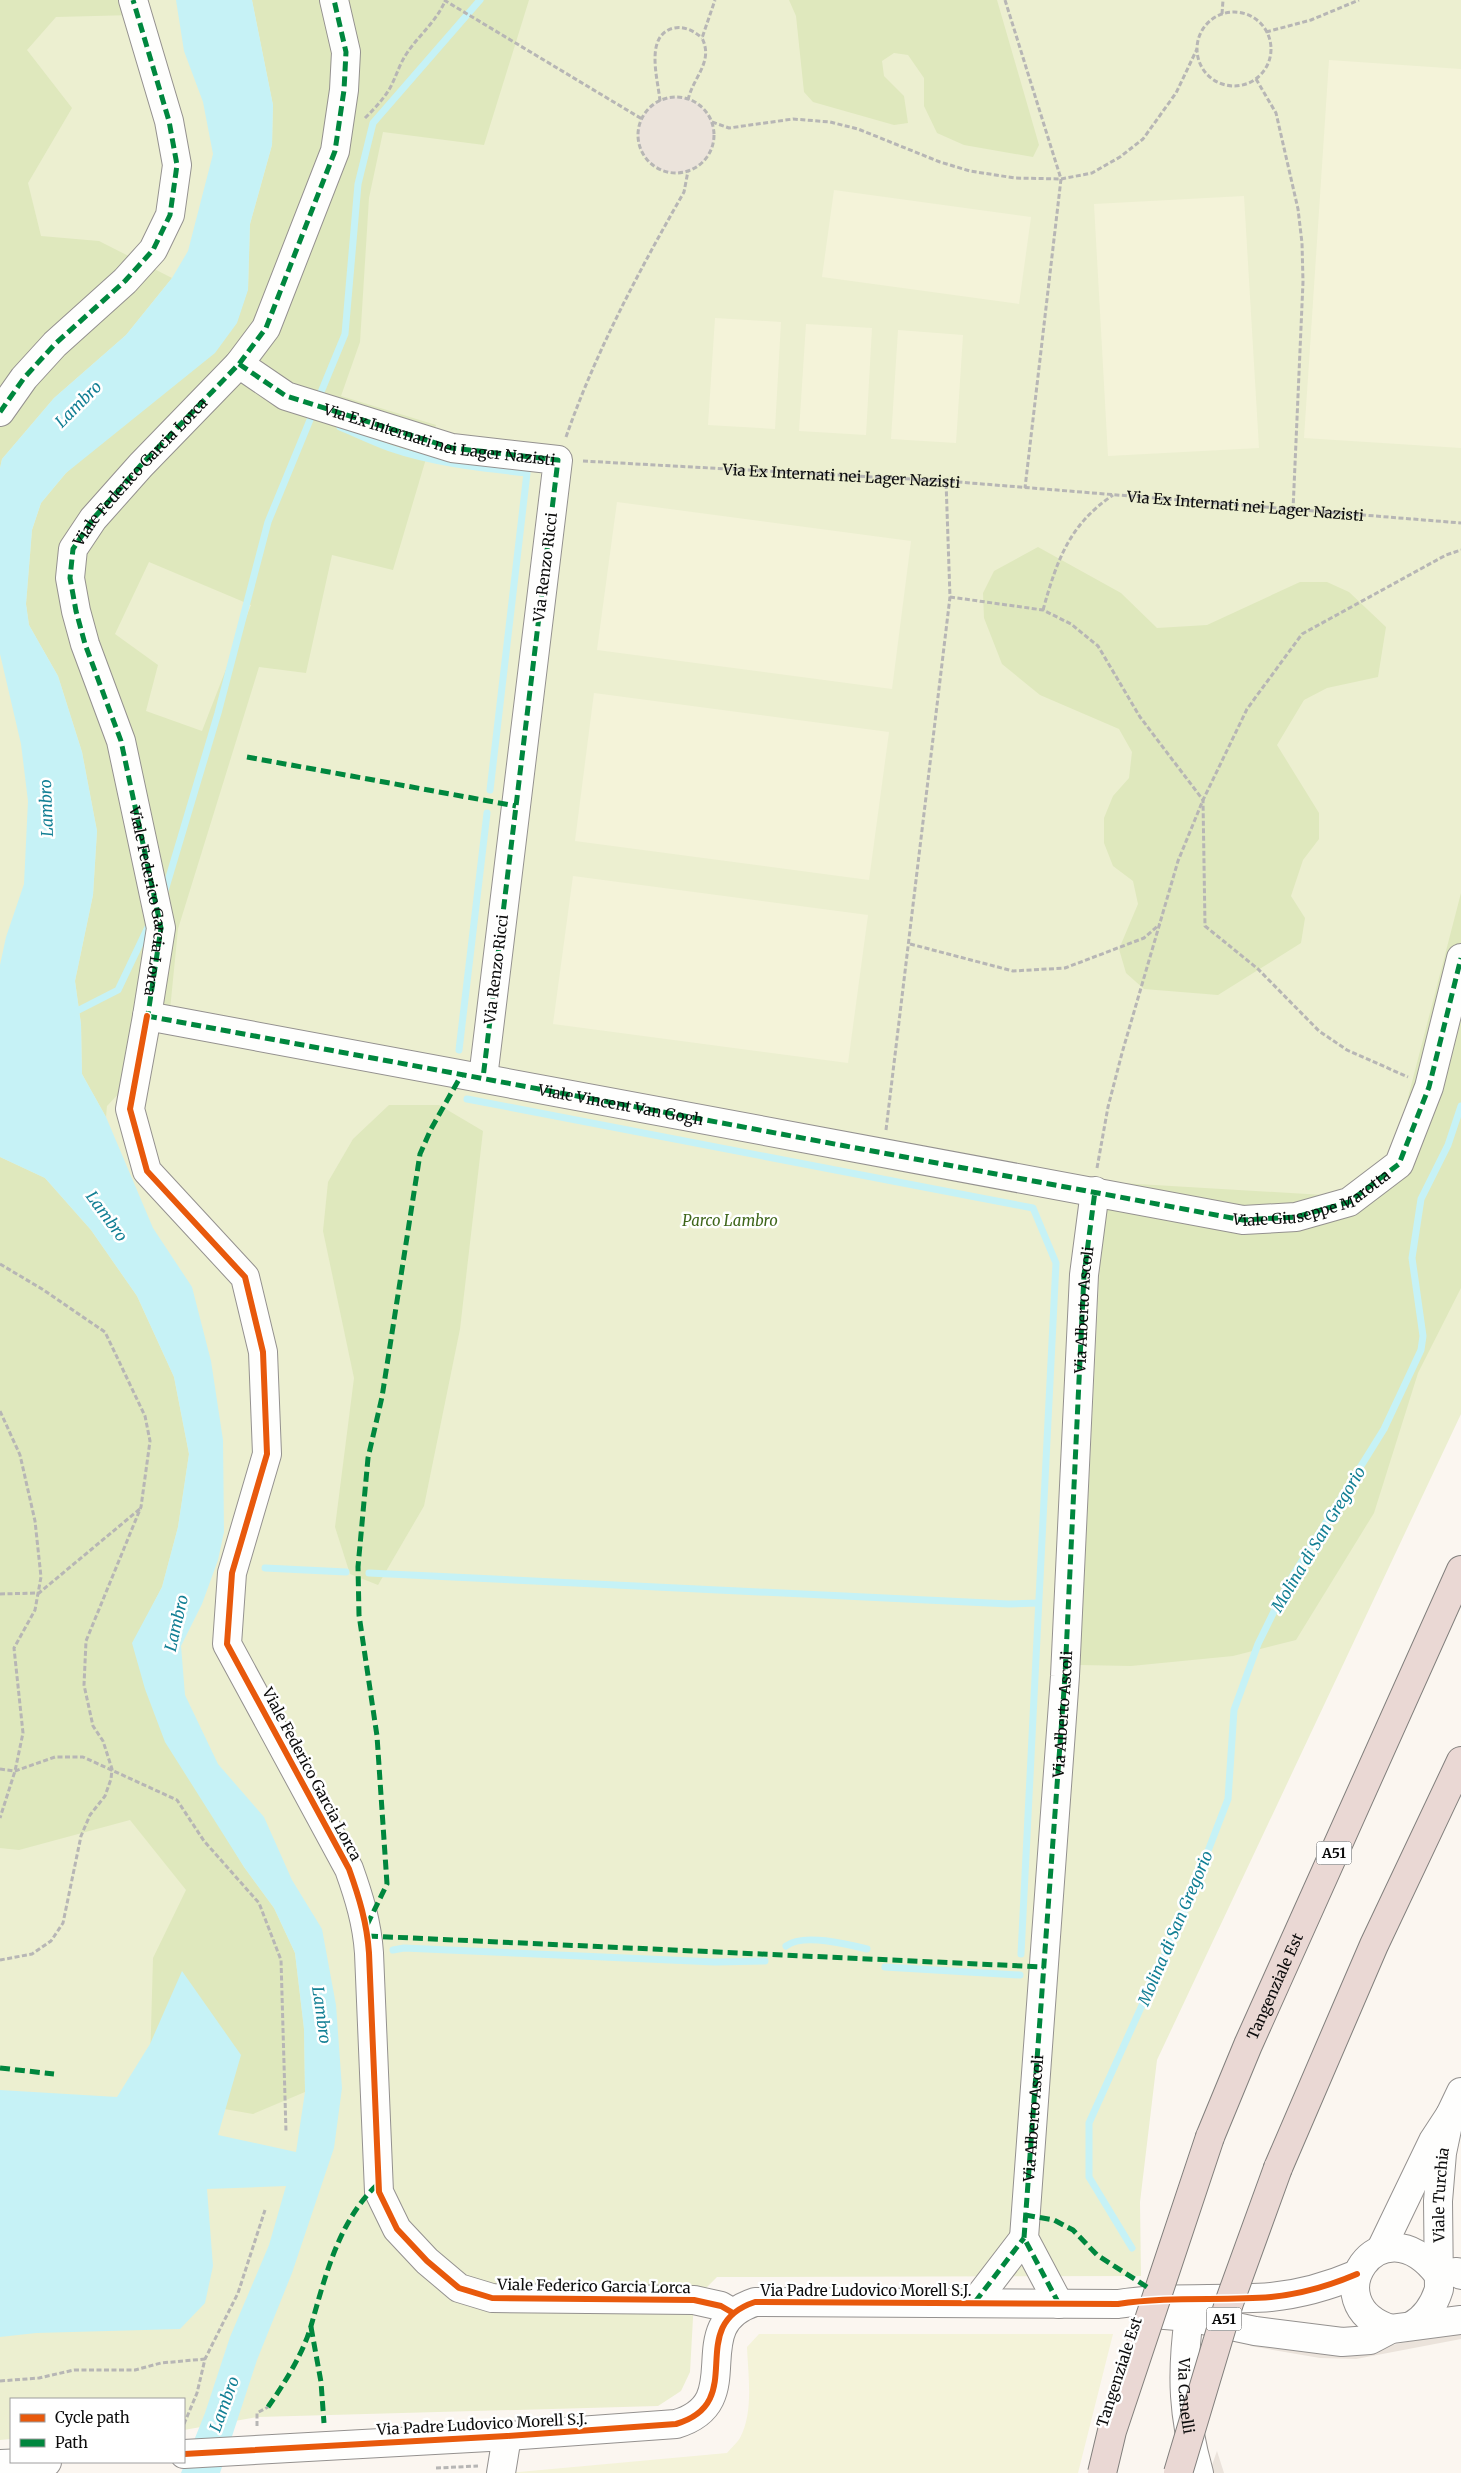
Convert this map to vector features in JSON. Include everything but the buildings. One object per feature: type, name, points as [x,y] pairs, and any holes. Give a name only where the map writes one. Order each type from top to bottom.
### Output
[{"type":"highway","name":"Tangenziale Est","points":[[1102,2473],[1112,2431],[1210,2137],[1248,2045],[1461,1570]]},
{"type":"highway","name":"A51","points":[[1178,2473],[1229,2303],[1278,2168],[1374,1945],[1461,1761]]},
{"type":"street","points":[[0,412],[24,378],[49,351],[125,281],[153,250],[170,216],[177,165],[169,121],[133,0]]},
{"type":"street","name":"Viale Federico Garcia Lorca","points":[[334,0],[346,52],[344,90],[335,152],[266,328],[239,364],[93,519],[73,549],[70,578],[76,611],[85,644],[121,741],[161,928],[130,1109],[147,1171],[245,1277],[263,1352],[267,1454],[232,1573],[227,1644],[348,1868],[361,1904],[367,1925],[369,1953],[379,2192],[397,2229],[427,2261],[459,2288],[492,2298],[694,2300],[722,2306],[733,2312]]},
{"type":"street","name":"Via Ex Internati nei Lager Nazisti","points":[[239,364],[286,396],[452,448],[558,460]]},
{"type":"street","name":"Via Renzo Ricci","points":[[483,1078],[558,460]]},
{"type":"street","name":"Viale Giuseppe Marotta","points":[[1095,1191],[1243,1220],[1296,1217],[1349,1202],[1399,1164],[1429,1087],[1461,958]]},
{"type":"street","name":"Viale Vincent Van Gogh","points":[[147,1016],[1095,1191]]},
{"type":"street","name":"Via Alberto Ascoli","points":[[1024,2238],[1065,1676],[1084,1275],[1095,1191]]},
{"type":"street","name":"Viale Turchia","points":[[1381,2248],[1433,2141],[1456,2104]]},
{"type":"street","name":"Viale Turchia","points":[[1449,2274],[1438,2201],[1442,2153],[1456,2104]]},
{"type":"street","points":[[975,2302],[1024,2238],[1059,2304]]},
{"type":"street","points":[[1381,2248],[1405,2247],[1449,2274]]},
{"type":"street","name":"Via Padre Ludovico Morell S.J.","points":[[185,2454],[258,2438],[507,2436],[658,2426],[686,2421],[707,2405],[714,2392],[719,2335],[725,2322],[733,2312],[743,2306],[767,2302],[1118,2304],[1147,2299],[1272,2297],[1327,2286],[1356,2274],[1370,2255],[1381,2248]]},
{"type":"street","points":[[1356,2274],[1354,2289],[1358,2303],[1365,2315],[1377,2324],[1401,2327],[1461,2320]]},
{"type":"street","name":"Via Padre Ludovico Morell S.J.","points":[[1118,2304],[1148,2314],[1189,2317],[1255,2331],[1321,2341],[1370,2340],[1421,2320],[1435,2303],[1439,2290],[1449,2274]]},
{"type":"street","name":"Via Canelli","points":[[1189,2317],[1183,2358],[1185,2404],[1188,2433],[1199,2473]]},
{"type":"street","points":[[493,2469],[507,2436]]},
{"type":"street","points":[[0,2464],[24,2463]]},
{"type":"path","points":[[360,122],[378,105],[391,87],[397,70],[407,52],[439,14],[445,0],[642,119]]},
{"type":"path","points":[[702,38],[715,0]]},
{"type":"path","points":[[1006,0],[1061,179],[1025,488]]},
{"type":"path","points":[[1222,14],[1224,0]]},
{"type":"path","points":[[1266,32],[1311,20],[1359,0]]},
{"type":"path","points":[[712,122],[729,128],[793,119],[830,122],[858,129],[940,162],[970,171],[1015,178],[1061,179],[1092,174],[1120,157],[1143,139],[1176,93],[1204,28],[1212,20],[1222,14],[1243,14],[1260,24],[1270,41],[1270,57],[1263,71],[1256,79],[1246,84],[1234,86],[1222,85],[1212,80],[1198,61],[1196,50]]},
{"type":"path","points":[[660,101],[654,48],[658,39],[665,32],[682,28],[690,29],[702,38],[707,47],[707,55],[688,100]]},
{"type":"path","points":[[1256,79],[1276,114],[1298,208],[1302,243],[1303,282],[1293,510]]},
{"type":"path","points":[[669,98],[688,100],[703,108],[712,122],[713,142],[710,152],[697,167],[680,173],[664,171],[650,163],[639,142],[639,126],[647,112],[660,101],[669,98]]},
{"type":"path","points":[[558,460],[590,373],[613,323],[684,192],[688,171]]},
{"type":"path","points":[[883,1152],[910,944],[950,597],[946,481]]},
{"type":"path","points":[[1043,610],[1052,578],[1071,534],[1093,508],[1113,495]]},
{"type":"path","points":[[1095,1191],[1098,1161],[1108,1108],[1178,861],[1203,800],[1247,709],[1302,634],[1446,555],[1461,550]]},
{"type":"path","points":[[950,597],[1043,610],[1071,624],[1098,646],[1140,717],[1203,800],[1204,926],[1258,969],[1319,1031],[1347,1050],[1429,1087]]},
{"type":"path","points":[[910,944],[1013,971],[1065,968],[1144,938],[1160,923]]},
{"type":"path","points":[[0,1264],[106,1332],[145,1416],[150,1441],[142,1507],[86,1641],[84,1685],[93,1726],[103,1740],[112,1769],[106,1796],[90,1816],[81,1836],[63,1923],[51,1941],[32,1954],[0,1960]]},
{"type":"path","points":[[0,1411],[20,1454],[40,1552],[39,1593],[35,1610],[14,1648],[23,1733],[15,1771],[0,1818]]},
{"type":"path","points":[[0,1594],[39,1593],[142,1507]]},
{"type":"path","points":[[0,1769],[15,1771],[55,1757],[83,1757],[177,1800],[204,1841],[258,1903],[281,1960],[286,2132]]},
{"type":"path","points":[[185,2422],[197,2393],[205,2359],[238,2293],[266,2210]]},
{"type":"path","points":[[0,2381],[39,2378],[74,2370],[135,2370],[161,2363],[205,2359]]},
{"type":"path","points":[[258,2438],[257,2413],[268,2407]]},
{"type":"path","points":[[436,2468],[493,2469]]},
{"type":"green space","name":"Parco Lambro","points":[[0,0],[1461,0],[1461,1414],[1157,2060],[1140,2202],[1141,2276],[717,2277],[694,2300],[690,2372],[681,2391],[658,2406],[258,2417],[185,2430],[185,2398],[10,2398],[10,2439],[0,2440]]},
{"type":"green space","points":[[0,0],[135,0],[134,15],[56,17],[27,50],[72,108],[28,183],[41,236],[99,241],[172,278],[126,335],[54,398],[2,459],[0,468]]},
{"type":"green space","points":[[252,0],[529,0],[484,145],[383,132],[369,198],[360,342],[341,396],[436,425],[393,570],[332,555],[306,673],[259,667],[178,929],[170,1010],[124,1088],[107,1106],[106,1117],[82,1074],[81,1024],[75,981],[93,895],[97,831],[82,752],[58,676],[29,625],[26,604],[32,530],[41,503],[66,473],[248,290],[250,224],[272,145],[273,105]],"holes":[[[149,562],[251,605],[202,731],[146,711],[158,665],[115,634]]]},
{"type":"green space","points":[[789,0],[997,0],[1039,145],[1033,157],[964,145],[937,133],[924,106],[924,78],[908,55],[894,53],[882,61],[884,76],[904,96],[908,123],[894,125],[813,102],[804,92],[796,16]]},
{"type":"green space","points":[[1329,60],[1461,69],[1461,448],[1304,438]]},
{"type":"green space","points":[[834,190],[1031,217],[1019,304],[822,277]]},
{"type":"green space","points":[[1244,196],[1259,448],[1108,456],[1094,204]]},
{"type":"green space","points":[[715,318],[781,322],[775,429],[708,425]]},
{"type":"green space","points":[[806,324],[872,328],[866,435],[799,431]]},
{"type":"green space","points":[[898,330],[963,335],[956,443],[891,439]]},
{"type":"green space","points":[[617,502],[911,541],[892,689],[597,650]]},
{"type":"green space","points":[[1038,547],[1121,593],[1157,628],[1207,625],[1300,582],[1327,582],[1349,592],[1386,627],[1378,677],[1327,688],[1304,700],[1277,745],[1319,813],[1319,839],[1303,860],[1291,896],[1305,918],[1301,943],[1218,995],[1144,989],[1126,973],[1119,949],[1138,904],[1133,881],[1113,866],[1104,843],[1104,818],[1113,796],[1129,778],[1132,752],[1119,729],[1040,695],[1002,664],[984,618],[983,593],[994,571]]},
{"type":"green space","points":[[594,693],[889,732],[869,880],[575,841]]},
{"type":"green space","points":[[573,876],[868,915],[848,1063],[553,1024]]},
{"type":"green space","points":[[1461,893],[1461,1288],[1418,1373],[1374,1513],[1296,1640],[1233,1656],[1131,1666],[1080,1665],[1104,1182],[1341,1196],[1385,1162],[1404,1113]]},
{"type":"green space","points":[[389,1105],[439,1105],[483,1131],[460,1329],[424,1506],[378,1585],[350,1574],[335,1527],[354,1378],[323,1231],[328,1182],[353,1139]]},
{"type":"green space","points":[[0,1157],[45,1178],[91,1230],[137,1296],[174,1377],[189,1454],[178,1527],[162,1587],[133,1643],[215,1819],[244,1867],[274,1908],[295,1953],[304,2029],[305,2092],[253,2114],[196,2104],[150,2065],[153,1958],[186,1890],[130,1820],[19,1850],[0,1848]]},
{"type":"green space","points":[[759,2334],[1113,2334],[1078,2473],[508,2473],[727,2453],[739,2440],[747,2417],[749,2393],[747,2347]]},
{"type":"shaded area","points":[[676,97],[690,100],[703,108],[711,121],[714,135],[711,149],[703,162],[690,170],[676,173],[662,170],[649,162],[641,149],[638,135],[641,121],[649,108],[662,100]]},
{"type":"shaded area","points":[[1461,2331],[1461,2339],[1356,2359],[1320,2358],[1250,2346],[1253,2338],[1372,2349]]},
{"type":"shaded area","points":[[1217,2451],[1224,2473],[1214,2473],[1211,2468]]},
{"type":"water","name":"Lambro","points":[[176,0],[252,0],[273,105],[272,145],[250,224],[248,290],[237,323],[215,353],[66,473],[41,503],[32,530],[26,604],[29,625],[58,676],[82,752],[97,831],[93,895],[75,981],[81,1024],[82,1074],[106,1117],[153,1228],[192,1287],[211,1361],[223,1440],[224,1532],[218,1560],[202,1604],[181,1646],[185,1695],[218,1764],[264,1817],[292,1880],[322,1929],[336,2005],[342,2088],[334,2148],[292,2273],[257,2360],[220,2473],[181,2473],[205,2413],[230,2337],[269,2245],[286,2186],[207,2189],[213,2266],[205,2303],[180,2329],[36,2333],[0,2337],[0,2090],[117,2097],[150,2044],[182,1971],[241,2055],[218,2135],[296,2152],[305,2092],[304,2029],[295,1953],[274,1908],[244,1867],[165,1742],[145,1689],[132,1643],[162,1587],[178,1527],[189,1454],[174,1377],[137,1296],[91,1230],[45,1178],[0,1157],[0,965],[6,937],[24,884],[28,801],[21,744],[0,654],[0,468],[2,459],[54,398],[126,335],[172,278],[188,251],[213,154],[203,102],[184,51]]},
{"type":"waterway","points":[[319,397],[345,334],[358,184],[373,123],[480,0]]},
{"type":"waterway","points":[[164,894],[218,713],[268,522],[312,415],[317,417]]},
{"type":"waterway","points":[[340,427],[371,441],[423,458],[527,473],[490,790]]},
{"type":"waterway","points":[[459,1050],[487,813]]},
{"type":"waterway","points":[[71,1014],[118,990],[149,925]]},
{"type":"waterway","points":[[467,1099],[1033,1208],[1056,1263],[1021,1954]]},
{"type":"waterway","name":"Molina di San Gregorio","points":[[1132,2248],[1089,2177],[1089,2123],[1188,1903],[1228,1799],[1234,1710],[1258,1644],[1287,1585],[1384,1429],[1421,1350],[1423,1336],[1412,1258],[1421,1199],[1448,1145],[1461,1106]]},
{"type":"waterway","points":[[265,1568],[346,1572]]},
{"type":"waterway","points":[[369,1573],[1009,1604],[1038,1603]]},
{"type":"waterway","points":[[786,1946],[803,1940],[814,1940],[837,1942],[867,1949]]},
{"type":"waterway","points":[[393,1950],[404,1948],[715,1962],[765,1961]]},
{"type":"waterway","points":[[885,1967],[1020,1975]]},
{"type":"marked path","points":[[0,412],[24,378],[55,344],[125,281],[153,250],[170,215],[177,165],[169,121],[133,0]]},
{"type":"marked path","points":[[147,1021],[161,928],[121,741],[85,644],[76,611],[70,578],[73,549],[93,519],[141,465],[239,364],[266,328],[335,151],[344,90],[346,52],[334,0]]},
{"type":"marked path","points":[[239,364],[286,396],[452,448],[558,460],[483,1078]]},
{"type":"marked path","points":[[247,757],[516,806]]},
{"type":"marked path","points":[[147,1016],[1243,1220],[1296,1217],[1349,1202],[1399,1164],[1429,1087],[1461,958]]},
{"type":"marked path","points":[[367,1925],[387,1884],[377,1736],[359,1615],[358,1567],[368,1458],[382,1397],[420,1154],[431,1129],[462,1074]]},
{"type":"marked path","points":[[1059,2304],[1024,2238],[1065,1676],[1084,1275],[1095,1191]]},
{"type":"marked path","points":[[368,1936],[1044,1967]]},
{"type":"marked path","points":[[0,2068],[54,2074]]},
{"type":"marked path","points":[[268,2407],[287,2379],[308,2337],[328,2269],[344,2231],[365,2197],[379,2183]]},
{"type":"marked path","points":[[1025,2215],[1054,2220],[1073,2230],[1097,2255],[1147,2287]]},
{"type":"marked path","points":[[975,2302],[1024,2238]]},
{"type":"marked path","points":[[311,2327],[321,2382],[324,2423]]},
{"type":"cycle path","points":[[147,1016],[130,1109],[147,1171],[245,1277],[263,1352],[267,1454],[232,1573],[227,1644],[349,1869],[359,1900],[369,1953],[379,2192],[397,2229],[427,2261],[459,2288],[492,2298],[694,2300],[721,2306],[733,2313]]},
{"type":"cycle path","points":[[185,2454],[507,2436],[676,2424],[698,2413],[710,2399],[715,2382],[718,2345],[722,2328],[734,2313],[755,2302],[1118,2304],[1156,2300],[1252,2298],[1304,2292],[1357,2274]]}]
